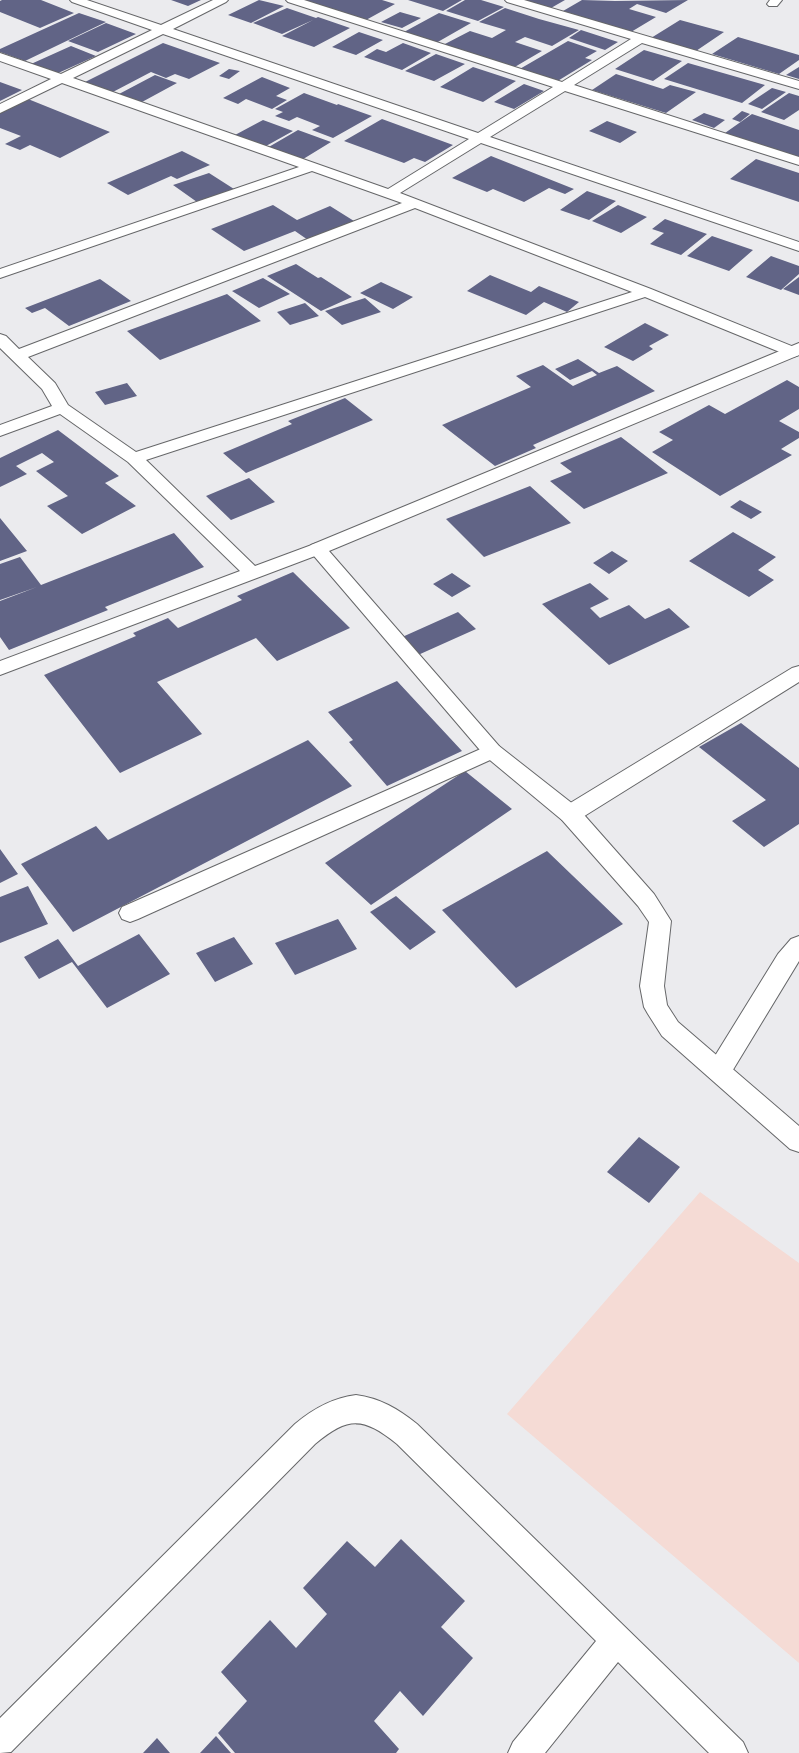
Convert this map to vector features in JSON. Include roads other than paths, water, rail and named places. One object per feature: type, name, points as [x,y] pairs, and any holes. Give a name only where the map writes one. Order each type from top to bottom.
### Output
[{"type":"street","points":[[76,0],[799,247]]},
{"type":"street","points":[[0,108],[222,0]]},
{"type":"street","points":[[292,0],[799,161]]},
{"type":"street","points":[[511,0],[799,85]]},
{"type":"street","points":[[389,194],[641,38]]},
{"type":"street","points":[[0,57],[415,203],[796,350]]},
{"type":"street","points":[[0,274],[312,167]]},
{"type":"street","points":[[18,355],[415,203]]},
{"type":"street","points":[[134,458],[646,292]]},
{"type":"street","points":[[0,339],[49,386],[62,408],[134,458],[252,573]]},
{"type":"street","points":[[0,668],[316,549],[796,350]]},
{"type":"street","points":[[0,431],[62,408]]},
{"type":"street","points":[[316,549],[492,751],[570,814],[646,900],[660,921],[652,986],[656,1007],[670,1028],[799,1141]]},
{"type":"street","points":[[570,814],[799,673]]},
{"type":"street","points":[[130,913],[492,751]]},
{"type":"street","points":[[719,1071],[786,961],[799,945]]},
{"type":"street","points":[[0,1741],[320,1420],[338,1412],[356,1409],[375,1412],[393,1421],[732,1753]]},
{"type":"street","points":[[524,1753],[616,1640]]}]
